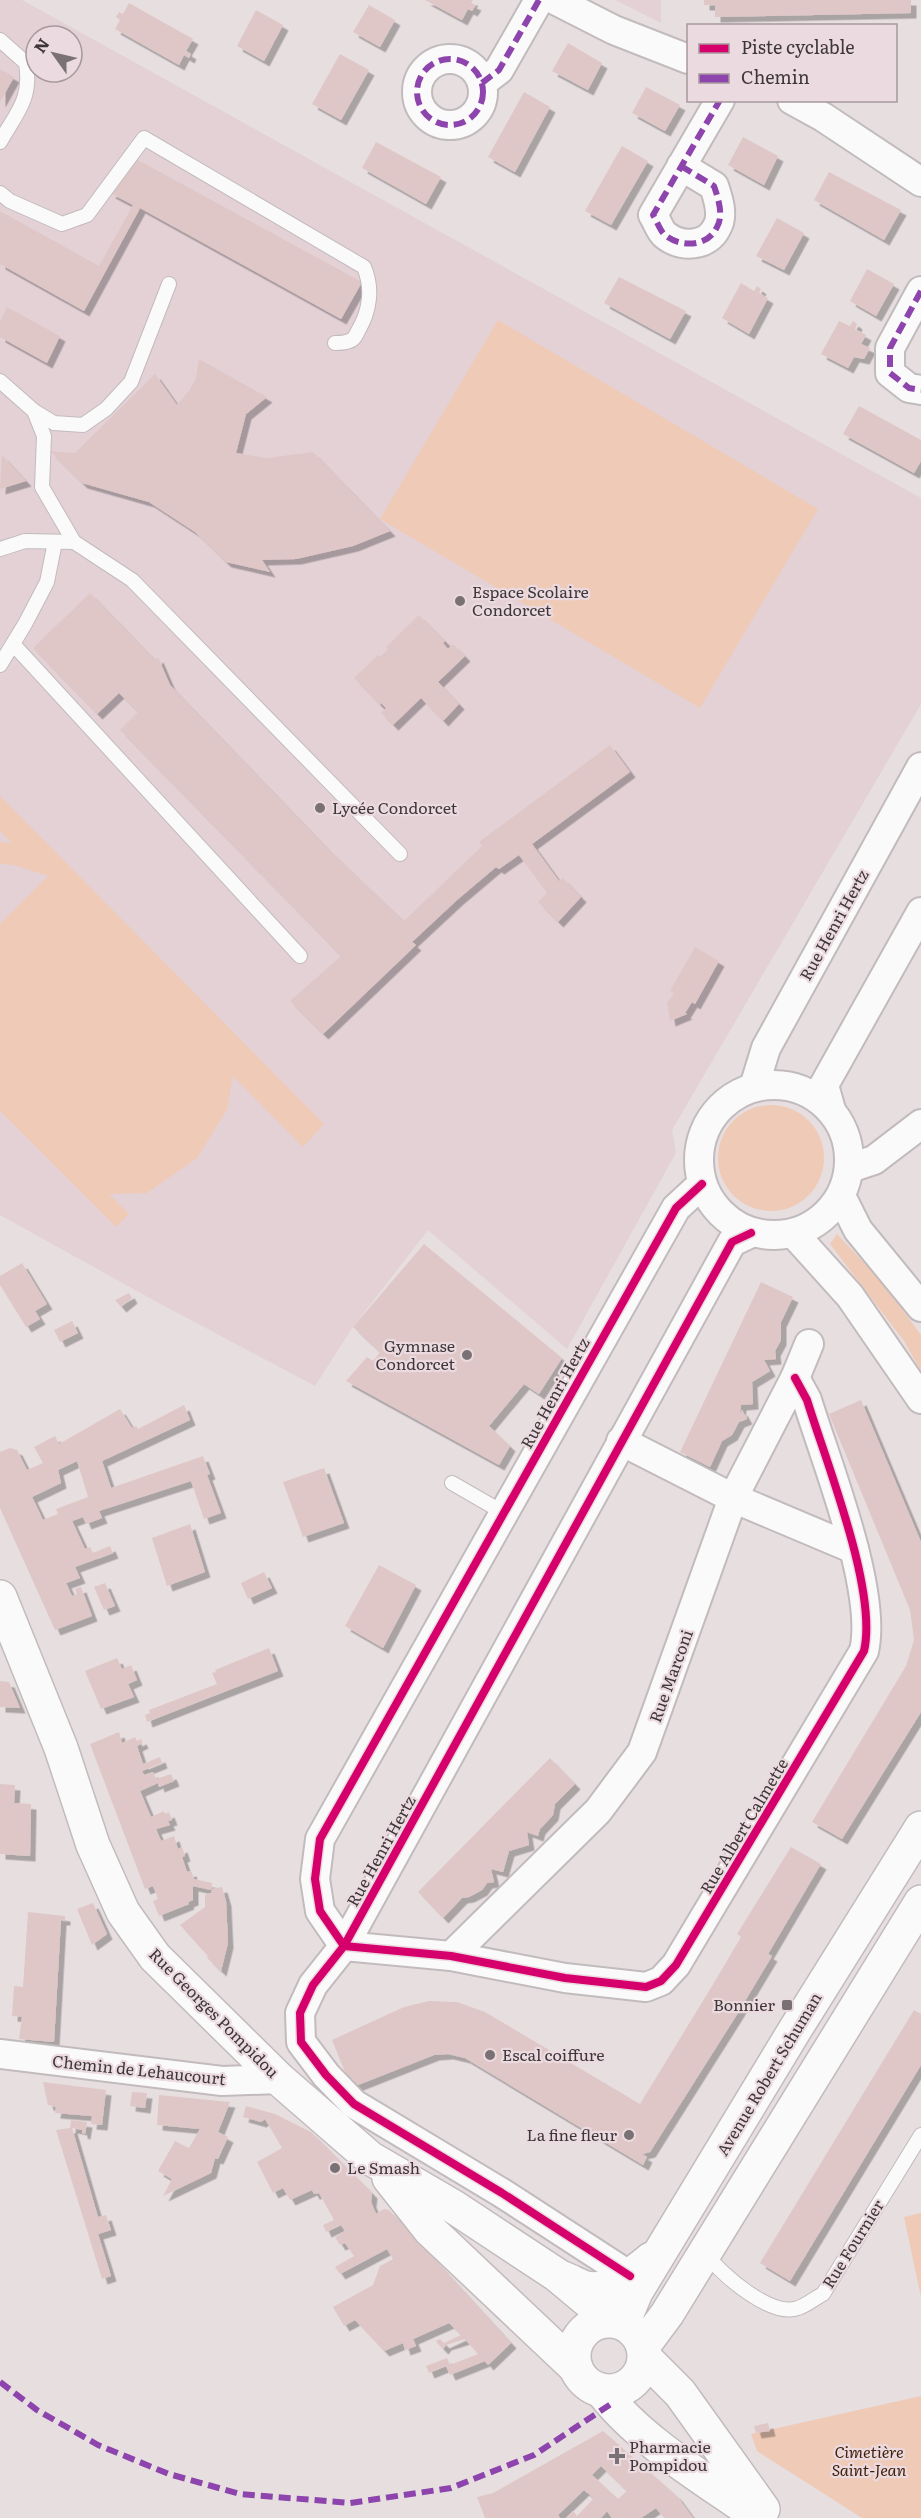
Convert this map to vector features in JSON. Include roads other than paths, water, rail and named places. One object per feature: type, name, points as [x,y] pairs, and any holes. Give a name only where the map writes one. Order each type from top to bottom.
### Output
[{"type":"main road","name":"Rue Georges Pompidou","points":[[0,1597],[61,1748],[93,1845],[123,1912],[155,1957],[279,2079],[344,2115],[374,2161],[430,2230],[576,2368]]},
{"type":"main road","name":"Avenue Robert Schuman","points":[[631,2337],[636,2292],[921,1828]]},
{"type":"main road","points":[[631,2337],[643,2368],[630,2385],[621,2390],[601,2390],[590,2386],[576,2368],[575,2348],[584,2331],[592,2325],[631,2337],[667,2314],[921,1902]]},
{"type":"main road","name":"Rue Georges Pompidou","points":[[374,2161],[454,2207],[557,2275],[631,2337],[680,2393],[769,2518]]},
{"type":"main road","points":[[557,2275],[586,2288],[602,2288],[630,2276],[662,2250]]},
{"type":"main road","points":[[601,2390],[611,2404],[641,2432],[760,2518]]},
{"type":"street","points":[[482,83],[499,70],[539,0]]},
{"type":"street","points":[[555,0],[614,30],[687,59]]},
{"type":"street","points":[[681,166],[719,102]]},
{"type":"street","points":[[796,102],[823,117],[921,182]]},
{"type":"street","points":[[918,303],[890,348],[890,373],[909,388],[921,390]]},
{"type":"street","name":"Rue Henri Hertz","points":[[754,1087],[766,1048],[921,767]]},
{"type":"street","points":[[831,1110],[815,1096],[796,1088],[775,1084],[754,1087],[723,1104],[704,1132],[699,1150],[702,1184],[713,1206],[730,1222],[751,1233],[772,1236],[794,1234],[821,1220],[841,1196],[850,1168],[849,1147],[842,1128],[831,1110],[824,1085],[921,912]]},
{"type":"street","points":[[850,1168],[874,1160],[921,1124]]},
{"type":"street","name":"Rue Henri Hertz","points":[[702,1184],[676,1208],[320,1839],[315,1879],[320,1911],[344,1946],[732,1242],[751,1233]]},
{"type":"street","points":[[841,1196],[858,1230],[886,1261],[921,1307]]},
{"type":"street","points":[[794,1234],[850,1296],[921,1399]]},
{"type":"street","name":"Rue Marconi","points":[[452,1956],[598,1811],[642,1752],[733,1498],[795,1378],[809,1344]]},
{"type":"street","name":"Rue Albert Calmette","points":[[344,1946],[452,1956],[565,1978],[646,1986],[661,1981],[676,1965],[864,1651],[867,1623],[854,1549],[807,1400],[795,1378]]},
{"type":"street","points":[[621,1441],[733,1498],[854,1549]]},
{"type":"street","points":[[344,1946],[313,1985],[300,2013],[301,2042],[326,2075],[344,2115],[385,2123],[502,2193],[630,2276]]},
{"type":"street","name":"Chemin de Lehaucourt","points":[[0,2054],[222,2081],[279,2079]]},
{"type":"street","points":[[374,2161],[385,2123]]},
{"type":"lane","points":[[0,40],[26,63],[29,84],[25,99],[0,142]]},
{"type":"lane","points":[[0,193],[10,201],[62,224],[87,215],[144,138],[364,267],[370,294],[366,317],[354,338],[349,342],[335,343]]},
{"type":"lane","points":[[0,381],[34,411],[54,423],[83,425],[106,409],[131,382],[169,284]]},
{"type":"lane","points":[[34,411],[44,436],[42,487],[74,542],[132,580],[400,854]]},
{"type":"lane","points":[[0,549],[25,541],[74,542]]},
{"type":"lane","points":[[0,665],[47,582],[55,542]]},
{"type":"lane","points":[[13,644],[300,956]]},
{"type":"lane","points":[[452,1483],[504,1513]]},
{"type":"lane","name":"Rue Fournier","points":[[705,2253],[717,2269],[771,2307],[797,2309],[823,2294],[921,2135]]},
{"type":"place","name":"Espace Scolaire Condorcet","points":[[460,601]]},
{"type":"place","name":"Lycée Condorcet","points":[[320,808]]},
{"type":"place","name":"Gymnase Condorcet","points":[[467,1355]]},
{"type":"place","name":"Bonnier","points":[[787,2005]]},
{"type":"place","name":"Escal coiffure","points":[[490,2055]]},
{"type":"place","name":"La fine fleur","points":[[629,2135]]},
{"type":"place","name":"Le Smash","points":[[335,2168]]},
{"type":"place","name":"Pharmacie Pompidou","points":[[617,2456]]},
{"type":"park label","name":"Cimetière Saint-Jean","points":[[869,2461]]}]
